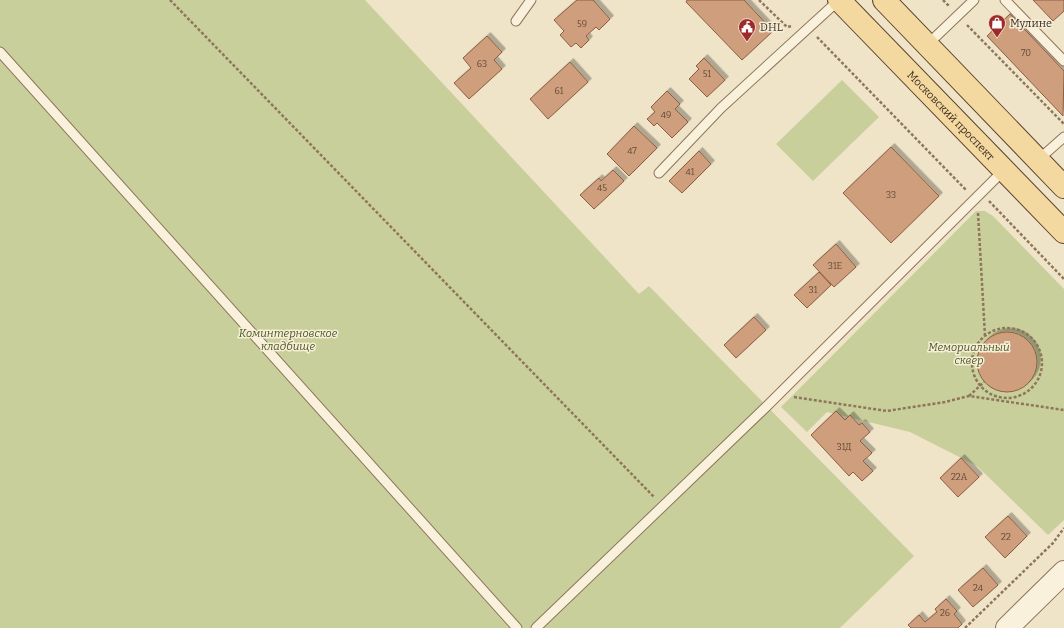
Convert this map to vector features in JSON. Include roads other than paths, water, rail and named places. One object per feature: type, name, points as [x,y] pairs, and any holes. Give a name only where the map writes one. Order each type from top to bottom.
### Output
[{"type":"main road","name":"Московский проспект","points":[[839,0],[1064,232]]},
{"type":"main road","points":[[884,0],[1064,187]]},
{"type":"street","points":[[1007,628],[1064,572]]},
{"type":"lane","points":[[516,21],[531,0]]},
{"type":"lane","points":[[659,173],[721,108],[839,0]]},
{"type":"lane","points":[[928,45],[974,0]]},
{"type":"lane","points":[[1005,0],[1064,61]]},
{"type":"lane","points":[[0,52],[517,628]]},
{"type":"lane","points":[[1038,160],[1064,137]]},
{"type":"lane","points":[[536,628],[778,394],[1004,170]]},
{"type":"place","name":"Мулине","points":[[997,38]]},
{"type":"place","name":"DHL","points":[[747,42]]},
{"type":"park label","name":"Коминтерновское кладбище","points":[[288,339]]},
{"type":"park label","name":"Мемориальный сквер","points":[[969,353]]}]
